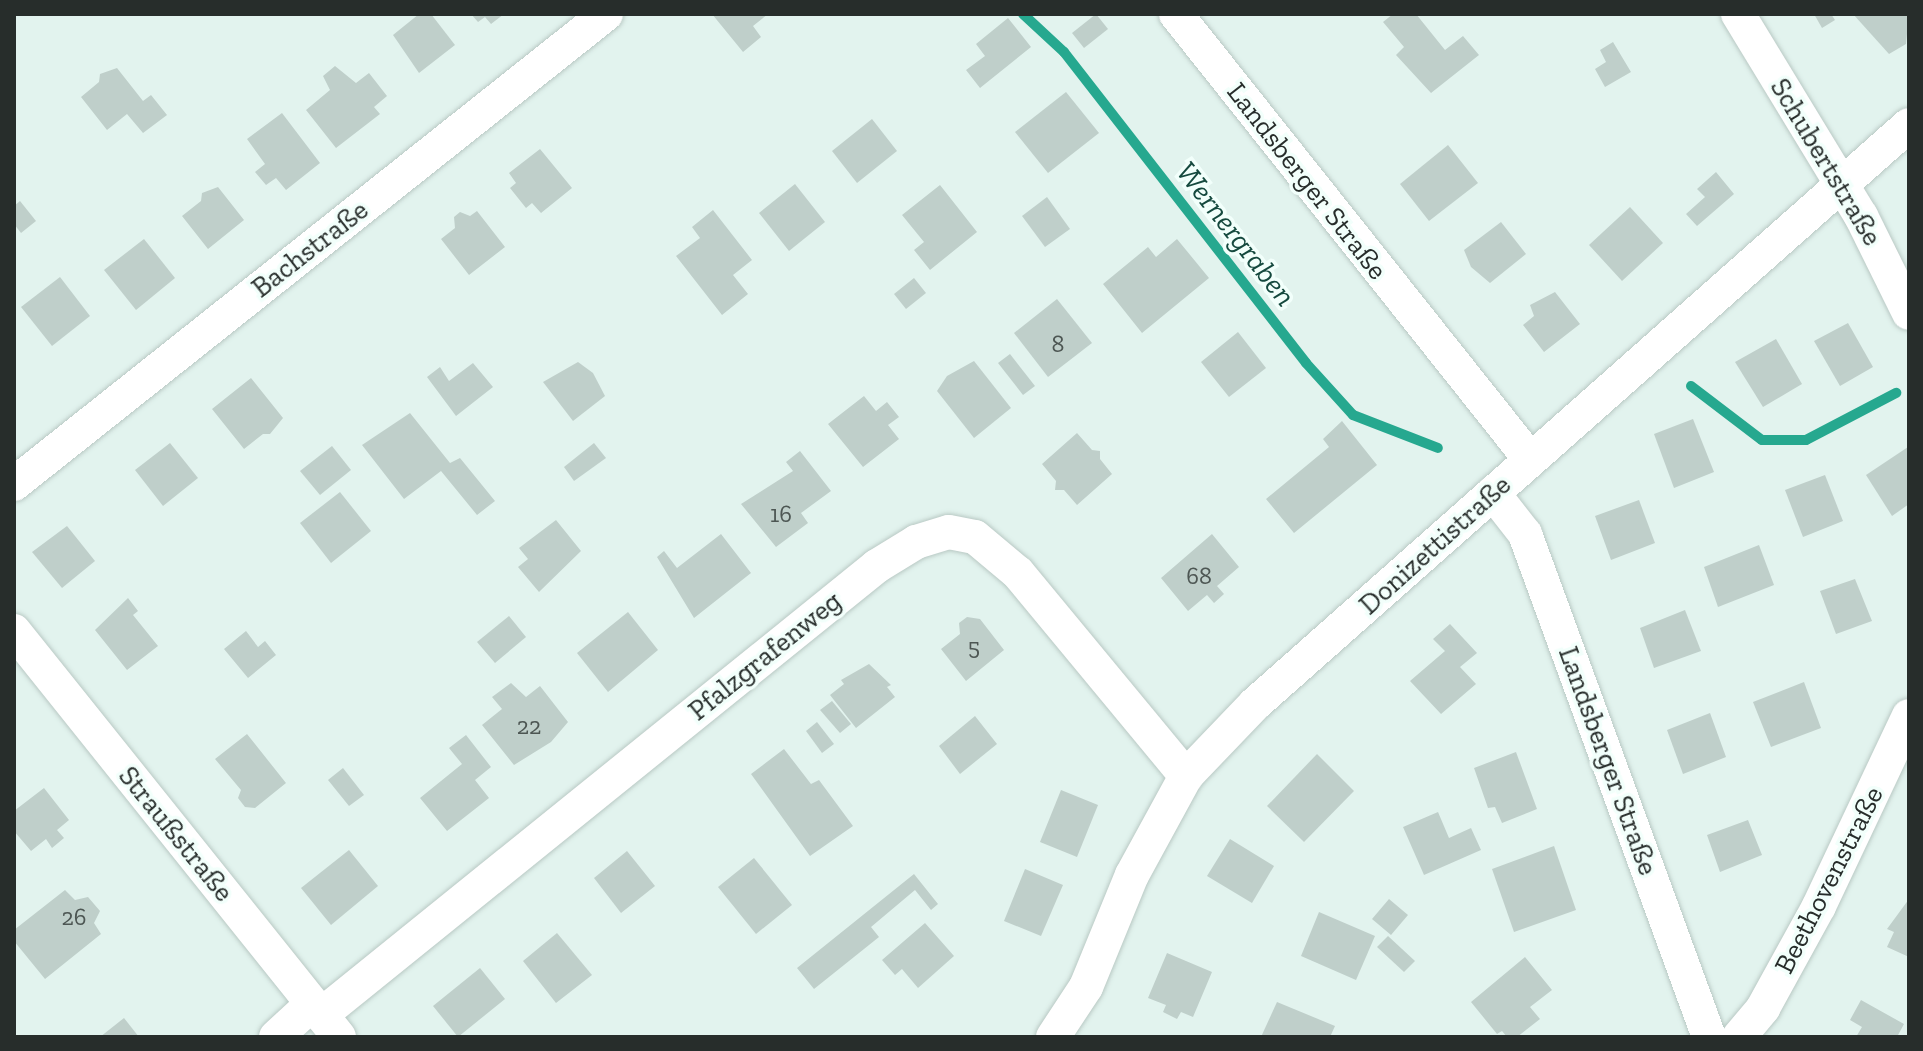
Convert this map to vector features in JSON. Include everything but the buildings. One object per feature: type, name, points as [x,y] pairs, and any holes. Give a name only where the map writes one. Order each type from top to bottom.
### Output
[{"type":"street","name":"Bachstraße","points":[[14,484],[606,14]]},
{"type":"street","name":"Landsberger Straße","points":[[1176,14],[1530,459]]},
{"type":"street","name":"Schubertstraße","points":[[1738,14],[1842,184],[1909,313]]},
{"type":"street","name":"Donizettistraße","points":[[1053,1037],[1086,987],[1132,875],[1186,776],[1255,704],[1909,125]]},
{"type":"street","name":"Landsberger Straße","points":[[1493,493],[1525,534],[1709,1037]]},
{"type":"street","name":"Pfalzgrafenweg","points":[[276,1037],[324,1019],[877,566],[916,542],[949,532],[975,537],[1018,573],[1186,776]]},
{"type":"street","name":"Straußstraße","points":[[14,631],[324,1019]]},
{"type":"street","name":"Beethovenstraße","points":[[1739,1037],[1763,1008],[1819,906],[1909,716]]},
{"type":"waterway","name":"Wernergraben","points":[[1023,14],[1064,52],[1306,363],[1353,415],[1438,448]]},
{"type":"waterway","name":"Wernergraben","points":[[1691,386],[1762,440],[1806,440],[1896,393]]}]
